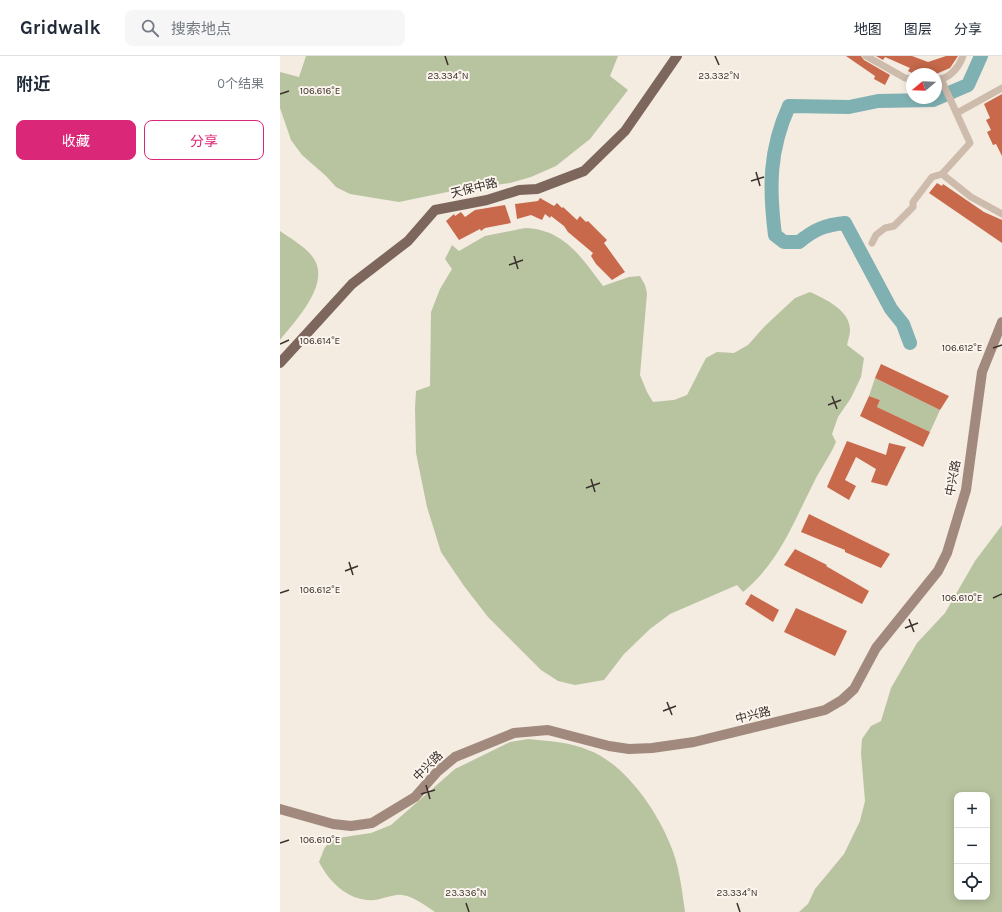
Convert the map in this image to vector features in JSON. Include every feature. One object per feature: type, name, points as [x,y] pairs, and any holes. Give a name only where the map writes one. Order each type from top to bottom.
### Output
[{"type":"main road","name":"天保中路","points":[[280,362],[352,284],[408,241],[435,210],[487,200],[520,190],[537,189],[584,171],[625,131],[677,56]]},
{"type":"main road","name":"中兴路","points":[[280,809],[333,824],[351,826],[372,823],[415,797],[437,772],[455,757],[514,733],[548,730],[609,746],[629,749],[652,748],[694,742],[803,716],[825,710],[842,700],[854,689],[876,648],[938,571],[947,553],[966,490],[982,372],[1002,322]]},
{"type":"street","points":[[866,56],[906,78]]},
{"type":"street","points":[[942,78],[958,68],[964,56]]},
{"type":"street","points":[[872,243],[876,235],[885,228],[894,226],[913,207],[913,202],[932,177],[942,174],[970,143],[957,113],[942,87]]},
{"type":"street","points":[[957,113],[1002,88]]},
{"type":"street","points":[[942,174],[971,197],[1002,214]]},
{"type":"green space","points":[[306,56],[618,56],[610,76],[628,90],[590,139],[556,166],[531,177],[510,183],[452,191],[399,202],[350,194],[336,187],[302,155],[291,140],[280,108],[280,72],[299,77]]},
{"type":"green space","points":[[525,228],[539,230],[561,239],[571,247],[603,286],[629,277],[640,276],[647,293],[640,375],[653,402],[674,400],[687,395],[706,358],[717,352],[734,353],[748,345],[765,326],[795,298],[810,292],[836,306],[846,317],[849,323],[850,332],[847,345],[864,358],[861,377],[851,398],[838,417],[832,434],[836,442],[834,447],[792,527],[767,568],[743,592],[737,585],[670,614],[650,629],[624,654],[604,680],[575,685],[558,681],[541,670],[488,617],[464,586],[441,552],[427,507],[416,453],[416,391],[430,386],[431,312],[440,289],[452,269],[445,259],[452,245],[459,251],[485,236]]},
{"type":"green space","points":[[280,231],[309,252],[317,266],[318,277],[310,300],[280,340]]},
{"type":"green space","points":[[875,378],[940,410],[930,432],[877,407],[880,400],[869,396]]},
{"type":"green space","points":[[1002,525],[1002,912],[799,912],[808,904],[815,889],[844,854],[860,821],[865,801],[861,753],[862,739],[871,726],[881,721],[891,688],[917,643],[945,613],[975,561]]},
{"type":"green space","points":[[528,739],[559,742],[581,747],[601,756],[626,776],[647,802],[664,830],[678,869],[685,912],[435,912],[415,899],[402,895],[375,900],[357,898],[341,890],[323,870],[319,862],[324,849],[331,839],[371,833],[391,825],[455,769],[510,742]]},
{"type":"building","points":[[846,56],[861,56],[864,60],[890,75],[885,85],[874,79],[875,76]]},
{"type":"building","points":[[876,56],[912,56],[928,62],[946,56],[958,56],[950,68],[942,71],[942,68],[910,68],[885,57],[883,60]]},
{"type":"building","points":[[1002,94],[1002,156],[996,144],[993,145],[987,132],[991,130],[986,120],[990,118],[984,104]]},
{"type":"building","points":[[937,183],[942,186],[943,184],[984,212],[1002,220],[1002,243],[929,193]]},
{"type":"building","points":[[540,198],[554,206],[557,203],[577,220],[580,216],[586,222],[588,221],[607,240],[604,243],[625,272],[612,280],[596,264],[591,256],[593,253],[551,216],[550,218],[545,214],[542,220],[531,215],[517,219],[515,204],[538,201]]},
{"type":"building","points":[[505,205],[511,223],[485,228],[481,231],[480,229],[459,240],[446,221],[454,214],[455,216],[461,212],[465,217],[475,210]]},
{"type":"building","points":[[881,364],[949,396],[940,410],[875,378]]},
{"type":"building","points":[[869,396],[880,400],[877,407],[930,432],[923,447],[860,416]]},
{"type":"building","points":[[847,441],[886,455],[889,443],[906,447],[887,486],[871,482],[876,469],[856,457],[845,480],[856,486],[849,500],[827,487]]},
{"type":"building","points":[[809,514],[890,554],[881,568],[845,552],[845,550],[801,532]]},
{"type":"building","points":[[795,549],[827,565],[826,566],[869,591],[862,604],[784,565]]},
{"type":"building","points":[[751,594],[779,610],[773,622],[745,604]]},
{"type":"building","points":[[796,608],[847,631],[835,656],[784,632]]},
{"type":"waterway","points":[[910,343],[903,324],[891,309],[845,223],[820,228],[799,242],[784,242],[775,235],[772,201],[772,169],[774,154],[782,122],[789,106],[849,107],[878,101],[933,100],[968,85],[981,56]]}]
